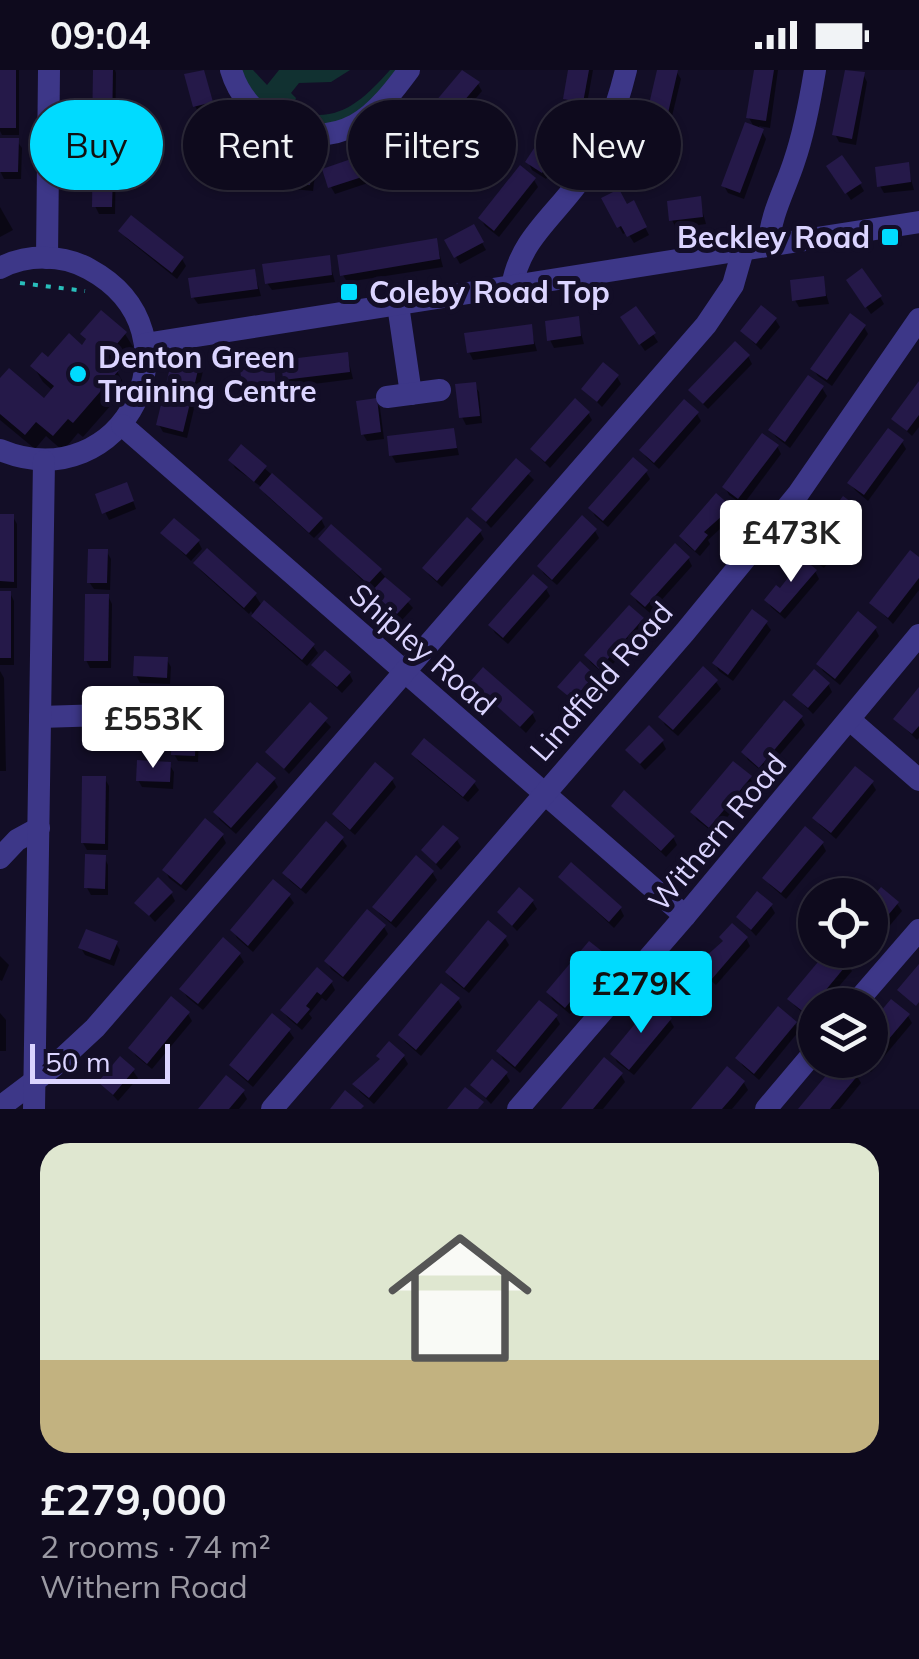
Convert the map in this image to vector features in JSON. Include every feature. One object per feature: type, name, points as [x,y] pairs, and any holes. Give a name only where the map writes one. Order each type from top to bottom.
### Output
[{"type":"street","points":[[47,258],[49,70]]},
{"type":"street","points":[[231,70],[254,110],[269,122],[284,130],[317,134],[340,132],[358,124],[409,70]]},
{"type":"street","points":[[512,287],[519,256],[579,181],[600,144],[612,121],[626,70]]},
{"type":"street","points":[[770,245],[772,220],[805,121],[814,70]]},
{"type":"street","points":[[145,344],[919,222]]},
{"type":"street","points":[[0,1108],[95,1028],[706,325],[733,285],[744,250]]},
{"type":"street","points":[[0,450],[44,461],[84,453],[122,426],[137,401],[145,376],[145,344],[131,306],[111,282],[81,264],[47,258],[28,259],[9,275]]},
{"type":"street","points":[[398,305],[411,394]]},
{"type":"street","name":"Lindfield Road","points":[[272,1109],[685,632],[798,494],[919,319]]},
{"type":"street","points":[[387,397],[440,390]]},
{"type":"street","name":"Shipley Road","points":[[122,426],[686,916]]},
{"type":"street","points":[[34,1109],[44,461]]},
{"type":"street","name":"Withern Road","points":[[519,1108],[686,916],[919,635]]},
{"type":"street","points":[[40,716],[138,714]]},
{"type":"street","points":[[850,720],[919,780]]},
{"type":"street","points":[[0,858],[17,840],[38,828]]},
{"type":"street","points":[[869,988],[919,930]]},
{"type":"street","points":[[766,1109],[798,1071]]},
{"type":"path","points":[[9,275],[87,292]]},
{"type":"green space","points":[[240,70],[253,70],[267,85],[279,70],[350,70],[331,82],[299,83],[291,93],[295,100],[257,100]]},
{"type":"green space","points":[[390,70],[401,70],[374,100],[359,100]]},
{"type":"green space","points":[[348,107],[348,118],[328,124],[328,114]]},
{"type":"building","points":[[0,70],[16,70],[16,128],[0,128]]},
{"type":"building","points":[[93,70],[113,70],[113,100],[93,100]]},
{"type":"building","points":[[204,70],[212,100],[191,100],[184,74]]},
{"type":"building","points":[[462,70],[480,82],[465,100],[437,100]]},
{"type":"building","points":[[568,70],[589,70],[584,100],[563,99]]},
{"type":"building","points":[[657,70],[678,70],[671,100],[650,100]]},
{"type":"building","points":[[754,70],[774,70],[766,121],[746,118]]},
{"type":"building","points":[[845,70],[865,72],[852,139],[832,135]]},
{"type":"building","points":[[745,122],[764,129],[740,193],[721,186]]},
{"type":"building","points":[[0,138],[19,138],[18,172],[0,172]]},
{"type":"building","points":[[536,145],[536,169],[525,162]]},
{"type":"building","points":[[842,155],[862,183],[845,194],[826,166]]},
{"type":"building","points":[[348,160],[348,182],[328,188],[328,167]]},
{"type":"building","points":[[909,162],[911,182],[877,187],[875,167]]},
{"type":"building","points":[[520,165],[536,178],[494,231],[478,218],[500,190],[516,190],[516,170]]},
{"type":"building","points":[[92,190],[113,190],[112,207],[92,207]]},
{"type":"building","points":[[620,190],[627,204],[634,200],[647,227],[627,237],[621,226],[617,228],[601,198]]},
{"type":"building","points":[[701,196],[703,217],[669,221],[667,201]]},
{"type":"building","points":[[131,215],[184,257],[172,273],[118,231]]},
{"type":"building","points":[[474,224],[484,242],[454,258],[444,240]]},
{"type":"building","points":[[437,238],[440,259],[340,276],[337,255]]},
{"type":"building","points":[[330,255],[332,275],[265,284],[262,264]]},
{"type":"building","points":[[862,268],[882,296],[865,308],[846,280]]},
{"type":"building","points":[[255,269],[258,289],[191,298],[188,278]]},
{"type":"building","points":[[824,276],[826,296],[792,301],[790,280]]},
{"type":"building","points":[[761,305],[777,318],[756,344],[740,331]]},
{"type":"building","points":[[636,306],[656,333],[639,345],[620,317]]},
{"type":"building","name":"Denton Green Training Centre","points":[[101,310],[127,332],[105,358],[119,370],[73,423],[68,419],[53,436],[36,422],[25,435],[0,414],[0,378],[9,368],[44,398],[54,386],[30,366],[42,352],[48,357],[69,333],[82,345],[86,339],[80,334]]},
{"type":"building","points":[[850,313],[866,325],[827,380],[810,369]]},
{"type":"building","points":[[579,316],[581,336],[547,341],[545,321]]},
{"type":"building","points":[[532,324],[534,344],[467,353],[464,333]]},
{"type":"building","points":[[735,341],[750,355],[703,404],[688,390]]},
{"type":"building","points":[[348,352],[350,372],[283,380],[281,360]]},
{"type":"building","points":[[173,355],[200,362],[183,432],[156,425]]},
{"type":"building","points":[[603,362],[619,375],[597,402],[581,389]]},
{"type":"building","points":[[274,365],[276,386],[243,390],[240,370]]},
{"type":"building","points":[[808,375],[824,386],[785,442],[768,430]]},
{"type":"building","points":[[919,381],[919,415],[907,431],[891,419]]},
{"type":"building","points":[[476,382],[480,416],[459,418],[455,384]]},
{"type":"building","points":[[377,398],[381,432],[361,435],[356,401]]},
{"type":"building","points":[[575,398],[590,412],[545,462],[530,449]]},
{"type":"building","points":[[684,399],[699,412],[654,463],[639,450]]},
{"type":"building","points":[[454,428],[457,448],[389,456],[387,436]]},
{"type":"building","points":[[888,428],[904,440],[864,495],[847,483]]},
{"type":"building","points":[[762,433],[779,445],[738,499],[722,487]]},
{"type":"building","points":[[241,444],[267,466],[254,482],[228,460]]},
{"type":"building","points":[[633,457],[648,470],[603,521],[588,508]]},
{"type":"building","points":[[516,458],[531,471],[486,522],[471,509]]},
{"type":"building","points":[[272,473],[323,518],[309,533],[259,488]]},
{"type":"building","points":[[127,482],[134,501],[102,514],[95,494]]},
{"type":"building","points":[[716,493],[732,507],[704,532],[708,535],[695,551],[679,536]]},
{"type":"building","points":[[843,496],[859,508],[819,562],[803,550]]},
{"type":"building","points":[[0,514],[14,514],[14,582],[0,581]]},
{"type":"building","points":[[582,515],[597,529],[552,580],[537,566]]},
{"type":"building","points":[[467,517],[482,530],[437,581],[422,568]]},
{"type":"building","points":[[174,518],[200,540],[186,555],[160,533]]},
{"type":"building","points":[[331,524],[382,569],[368,584],[318,539]]},
{"type":"building","points":[[675,543],[690,557],[645,607],[630,594]]},
{"type":"building","points":[[207,548],[257,593],[244,608],[193,563]]},
{"type":"building","points":[[88,549],[108,549],[107,583],[87,583]]},
{"type":"building","points":[[910,550],[919,557],[919,578],[888,618],[869,603]]},
{"type":"building","points":[[800,556],[817,570],[780,613],[764,600],[776,585],[780,588],[791,574],[787,571]]},
{"type":"building","points":[[533,574],[548,587],[503,638],[488,625]]},
{"type":"building","points":[[385,577],[411,599],[397,614],[371,592]]},
{"type":"building","points":[[0,591],[11,591],[11,658],[0,658]]},
{"type":"building","points":[[85,594],[109,594],[108,661],[84,661]]},
{"type":"building","points":[[264,600],[315,644],[302,660],[251,616]]},
{"type":"building","points":[[629,605],[644,618],[599,669],[584,655]]},
{"type":"building","points":[[752,609],[768,621],[728,675],[712,663]]},
{"type":"building","points":[[858,611],[877,627],[835,679],[816,664]]},
{"type":"building","points":[[325,650],[351,672],[337,687],[311,665]]},
{"type":"building","points":[[134,656],[168,657],[167,678],[133,676]]},
{"type":"building","points":[[580,661],[595,675],[573,700],[557,687]]},
{"type":"building","points":[[703,666],[718,680],[673,730],[658,717]]},
{"type":"building","points":[[483,667],[534,712],[520,727],[470,682]]},
{"type":"building","points":[[814,669],[830,683],[808,708],[792,695]]},
{"type":"building","points":[[173,687],[198,688],[195,756],[171,755]]},
{"type":"building","points":[[919,687],[919,726],[912,734],[893,719]]},
{"type":"building","points":[[784,700],[803,716],[759,768],[741,752]]},
{"type":"building","points":[[310,702],[328,718],[284,769],[265,752]]},
{"type":"building","points":[[649,725],[664,740],[640,764],[625,750]]},
{"type":"building","points":[[424,738],[476,781],[463,797],[411,754]]},
{"type":"building","points":[[137,760],[171,762],[170,782],[136,781]]},
{"type":"building","points":[[733,761],[752,776],[709,828],[690,812]]},
{"type":"building","points":[[257,762],[276,778],[231,828],[213,812]]},
{"type":"building","points":[[375,762],[394,778],[350,830],[332,814]]},
{"type":"building","points":[[855,766],[874,781],[831,833],[812,818]]},
{"type":"building","points":[[82,776],[106,776],[105,844],[81,843]]},
{"type":"building","points":[[624,790],[675,836],[661,851],[611,806]]},
{"type":"building","points":[[205,818],[224,834],[181,885],[162,870]]},
{"type":"building","points":[[326,821],[344,837],[301,889],[282,873]]},
{"type":"building","points":[[443,825],[459,838],[436,864],[421,850]]},
{"type":"building","points":[[805,826],[824,842],[781,893],[762,878]]},
{"type":"building","points":[[85,854],[106,855],[105,889],[84,888]]},
{"type":"building","points":[[416,855],[434,871],[391,922],[372,907]]},
{"type":"building","points":[[571,862],[622,907],[609,922],[558,877]]},
{"type":"building","points":[[158,877],[173,892],[149,916],[134,903]]},
{"type":"building","points":[[273,879],[291,894],[248,946],[230,930]]},
{"type":"building","points":[[519,887],[534,900],[512,926],[497,912]]},
{"type":"building","points":[[757,891],[773,904],[751,930],[736,917]]},
{"type":"building","points":[[888,893],[899,902],[888,915]]},
{"type":"building","points":[[367,909],[386,925],[343,977],[324,961]]},
{"type":"building","points":[[488,920],[507,936],[464,988],[445,972]]},
{"type":"building","points":[[732,923],[748,937],[711,980],[695,966],[723,941],[719,937]]},
{"type":"building","points":[[86,929],[118,941],[110,960],[78,948]]},
{"type":"building","points":[[223,937],[241,953],[198,1004],[179,989]]},
{"type":"building","points":[[589,941],[608,956],[565,1008],[546,992]]},
{"type":"building","points":[[919,964],[919,1002],[916,1006],[897,990]]},
{"type":"building","points":[[317,967],[333,981],[321,995],[317,992],[306,1006],[310,1009],[297,1024],[280,1010]]},
{"type":"building","points":[[813,968],[844,968],[828,988],[798,988],[798,1008],[787,999]]},
{"type":"building","points":[[690,972],[706,985],[685,1011],[669,998]]},
{"type":"building","points":[[441,983],[460,998],[416,1050],[398,1035]]},
{"type":"building","points":[[171,996],[190,1012],[147,1064],[128,1048]]},
{"type":"building","points":[[891,999],[910,1014],[888,1040]]},
{"type":"building","points":[[539,1000],[558,1015],[515,1067],[496,1051]]},
{"type":"building","points":[[653,1002],[672,1018],[629,1070],[610,1054]]},
{"type":"building","points":[[778,1006],[797,1022],[754,1074],[735,1058]]},
{"type":"building","points":[[272,1013],[291,1029],[248,1081],[229,1065]]},
{"type":"building","points":[[389,1041],[405,1055],[369,1098],[352,1084],[380,1059],[376,1056]]},
{"type":"building","points":[[120,1056],[135,1069],[113,1095],[98,1082]]},
{"type":"building","points":[[604,1057],[623,1073],[593,1109],[561,1109]]},
{"type":"building","points":[[492,1059],[508,1072],[486,1098],[470,1085]]},
{"type":"building","points":[[727,1066],[745,1081],[735,1094],[722,1109],[691,1109]]},
{"type":"building","points":[[226,1075],[245,1090],[229,1109],[198,1109]]},
{"type":"building","points":[[824,1078],[856,1078],[830,1109],[798,1109]]},
{"type":"building","points":[[465,1087],[484,1102],[478,1109],[447,1109]]},
{"type":"building","points":[[345,1090],[364,1106],[361,1109],[330,1109]]},
{"type":"place","name":"Beckley Road","points":[[890,237]]},
{"type":"place","name":"Coleby Road Top","points":[[349,292]]},
{"type":"place","name":"Denton Green Training Centre","points":[[78,374]]}]
